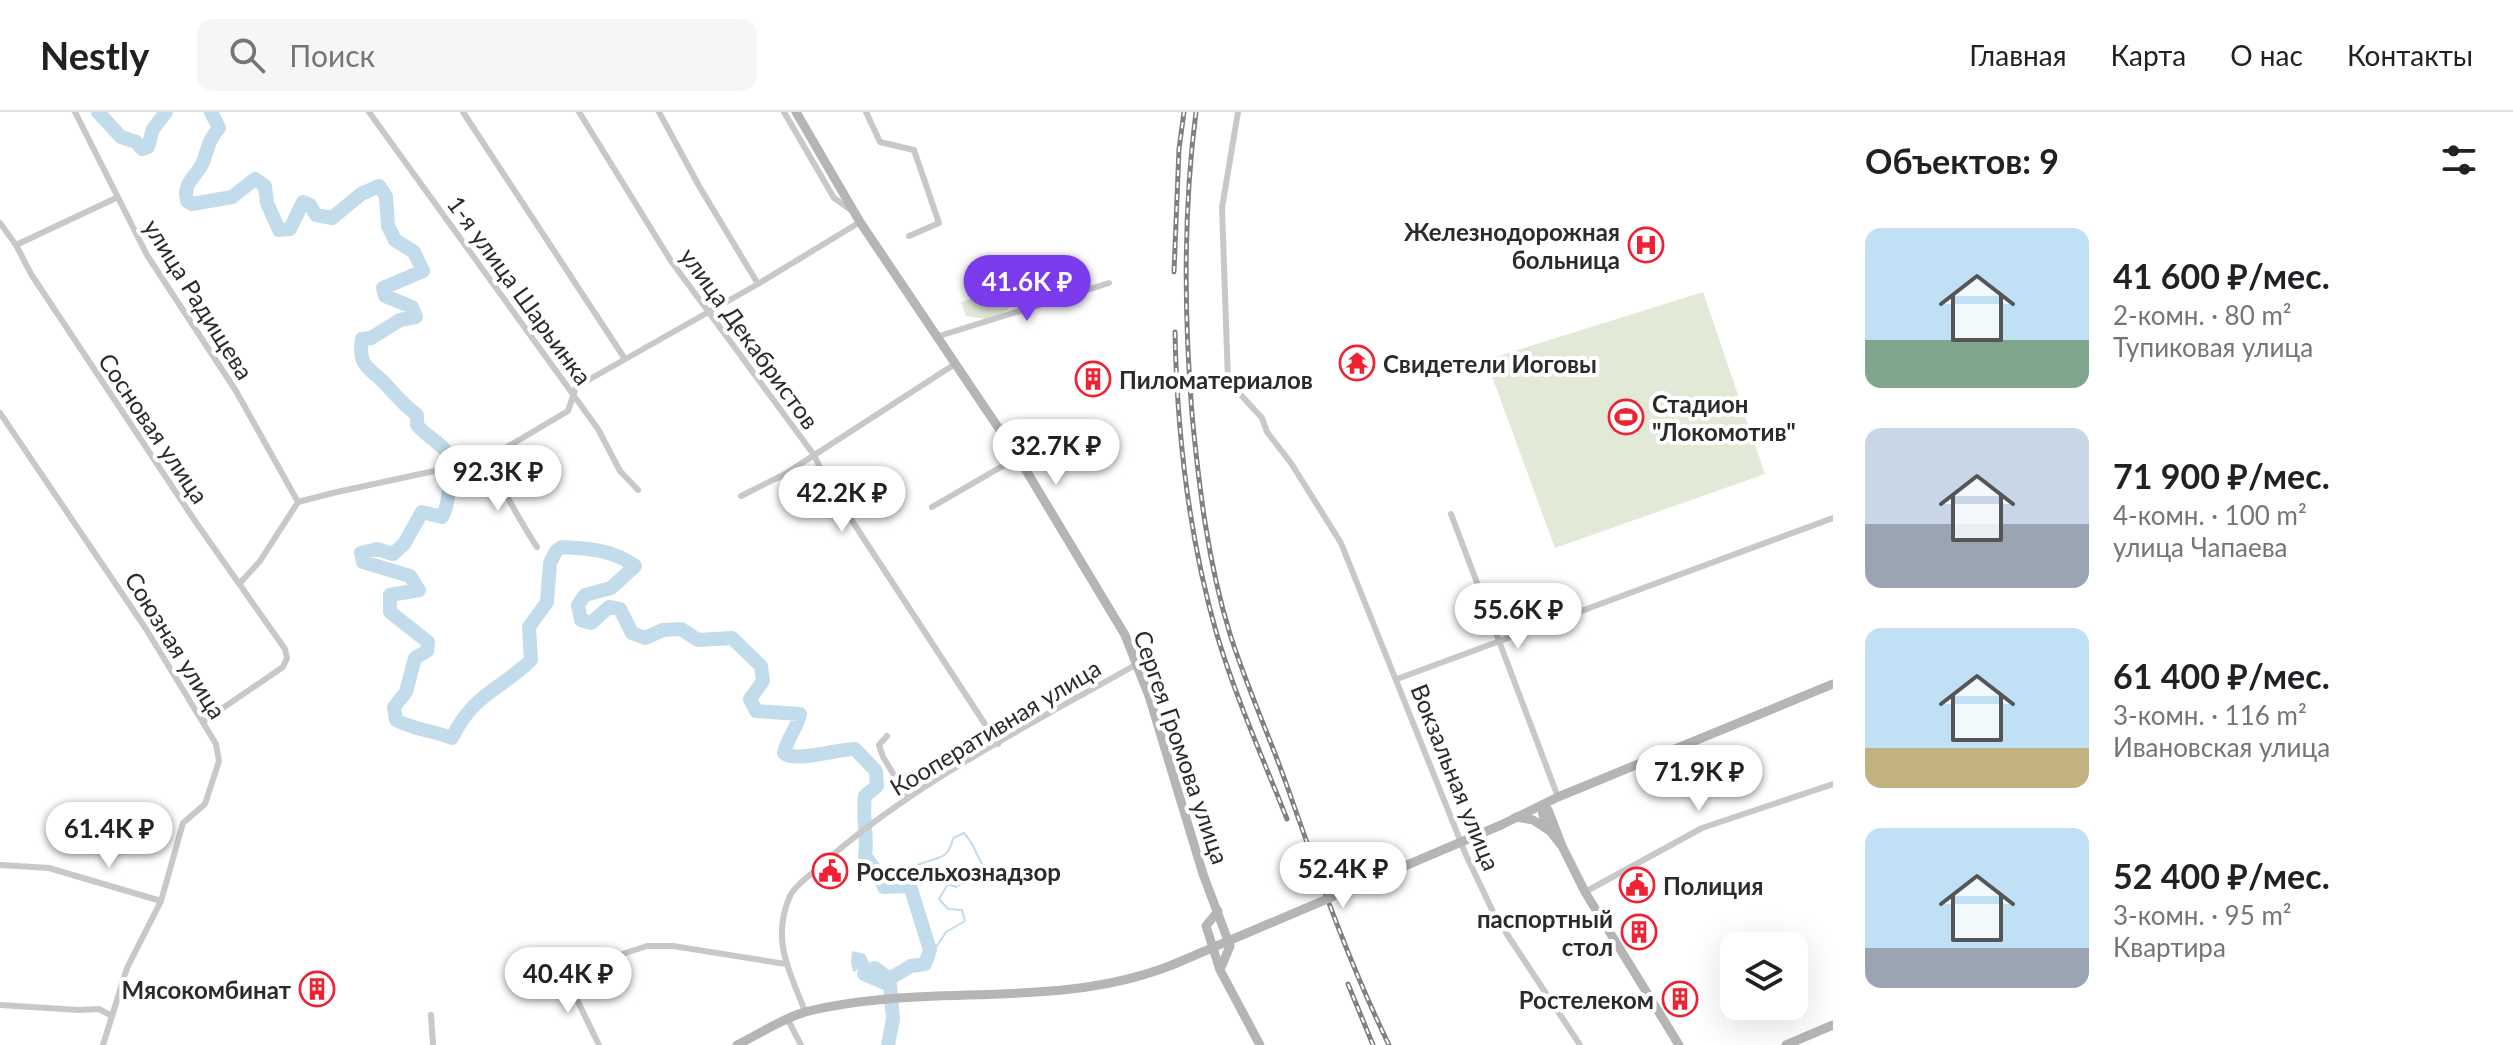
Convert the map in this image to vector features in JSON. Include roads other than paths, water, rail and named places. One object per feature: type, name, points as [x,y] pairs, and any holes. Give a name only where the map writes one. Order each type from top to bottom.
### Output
[{"type":"main road","name":"Сергея Громова улица","points":[[796,112],[858,217],[1018,457],[1125,635],[1137,664],[1203,874],[1230,946],[1220,970]]},
{"type":"main road","points":[[737,1045],[805,1011],[875,998],[1021,994],[1139,977],[1501,825],[1558,797],[1833,684]]},
{"type":"main road","points":[[1553,829],[1558,797]]},
{"type":"main road","points":[[1542,805],[1548,810],[1553,829],[1585,892],[1679,1045]]},
{"type":"main road","points":[[1516,817],[1553,829]]},
{"type":"main road","points":[[1218,911],[1206,926],[1220,970],[1260,1045]]},
{"type":"main road","points":[[1786,1045],[1833,1025]]},
{"type":"street","name":"улица Радищева","points":[[75,112],[147,255],[236,391],[298,502]]},
{"type":"street","name":"1-я улица Шарьинка","points":[[369,112],[598,429],[620,471],[638,490]]},
{"type":"street","points":[[463,112],[625,359]]},
{"type":"street","name":"улица Декабристов","points":[[579,112],[671,261],[814,455],[828,484],[998,744]]},
{"type":"street","points":[[659,112],[758,284]]},
{"type":"street","points":[[240,583],[260,561],[298,502],[485,460],[568,411],[576,387],[758,284],[858,217],[834,198],[784,112]]},
{"type":"street","points":[[866,112],[880,142],[914,150],[939,223],[909,236]]},
{"type":"street","name":"Вокзальная улица","points":[[1238,112],[1222,208],[1228,381],[1262,418],[1267,432],[1291,463],[1341,543],[1466,855],[1495,916],[1580,1045]]},
{"type":"street","points":[[16,245],[116,198]]},
{"type":"street","name":"Сосновая улица","points":[[0,223],[38,286],[195,521],[285,649],[287,658],[283,667],[204,721]]},
{"type":"street","points":[[936,337],[1109,283]]},
{"type":"street","points":[[741,496],[785,474],[955,364]]},
{"type":"street","name":"Союзная улица","points":[[0,413],[204,721],[216,744],[219,761],[205,804],[183,823],[161,901],[127,968],[103,1045]]},
{"type":"street","points":[[932,507],[1018,457]]},
{"type":"street","points":[[485,460],[537,547]]},
{"type":"street","points":[[1451,514],[1558,797]]},
{"type":"street","points":[[1397,679],[1833,518]]},
{"type":"street","name":"Кооперативная улица","points":[[786,964],[780,938],[791,893],[859,833],[908,798],[1137,664]]},
{"type":"street","points":[[887,736],[879,745],[883,757],[908,798]]},
{"type":"street","points":[[1585,892],[1702,828],[1833,784]]},
{"type":"street","points":[[0,865],[49,868],[161,901]]},
{"type":"street","points":[[599,1045],[564,973],[647,946],[673,946],[786,964],[805,1011]]},
{"type":"street","points":[[0,1005],[99,1009],[112,1016]]},
{"type":"street","points":[[431,1015],[433,1045]]},
{"type":"street","points":[[788,1020],[801,1045]]},
{"type":"water","points":[[852,951],[865,954],[873,971],[869,974],[862,974],[859,969],[853,972]]},
{"type":"waterway","points":[[98,112],[121,137],[136,142],[142,149],[148,147],[153,129],[166,112]]},
{"type":"waterway","points":[[211,112],[219,128],[188,184],[187,201],[192,204],[232,197],[255,179],[265,186],[267,203],[279,230],[290,229],[303,202],[310,205],[316,215],[332,218],[361,194],[379,186],[386,196],[388,226],[395,240],[414,252],[423,271],[383,288],[385,296],[412,307],[416,317],[400,320],[371,338],[362,339],[361,349],[368,368],[417,415],[417,425],[423,432],[445,450],[450,473],[442,517],[422,512],[404,544],[393,554],[377,549],[361,553],[363,562],[410,576],[419,590],[390,595],[390,612],[428,642],[427,651],[415,658],[406,692],[394,707],[396,720],[452,738],[478,702],[531,660],[529,627],[547,602],[550,563],[556,551],[562,547],[591,549],[626,560],[635,566],[611,588],[585,595],[578,605],[581,620],[591,623],[609,607],[620,609],[632,633],[645,638],[663,630],[681,629],[698,640],[732,638],[761,666],[763,681],[750,699],[756,711],[800,714],[784,753],[798,757],[855,749],[876,771],[877,786],[865,796],[865,856],[884,887],[910,886],[930,950],[925,964],[911,966],[889,979],[875,968],[864,974],[890,985],[893,1019],[888,1045]]},
{"type":"waterway","points":[[900,885],[915,867],[945,855],[953,838],[964,833],[984,868],[994,877],[990,884],[965,882],[956,887],[948,884],[939,899],[948,909],[962,910],[965,921],[946,932],[925,964]]},
{"type":"railway","points":[[1174,272],[1179,149],[1184,112]]},
{"type":"railway","points":[[1196,112],[1187,225],[1187,338],[1198,469],[1216,580],[1236,653],[1322,884],[1389,1045]]},
{"type":"railway","points":[[1175,332],[1178,408],[1186,485],[1207,598],[1233,682],[1287,819]]},
{"type":"railway","points":[[1348,984],[1373,1045]]},
{"type":"place","name":"Железнодорожная больница","points":[[1646,245]]},
{"type":"place","name":"Свидетели Иоговы","points":[[1357,363]]},
{"type":"place","name":"Пиломатериалов","points":[[1093,379]]},
{"type":"place","name":"Стадион \"Локомотив\"","points":[[1626,417]]},
{"type":"place","name":"Россельхознадзор","points":[[830,871]]},
{"type":"place","name":"Полиция","points":[[1637,885]]},
{"type":"place","name":"паспортный стол","points":[[1639,932]]},
{"type":"place","name":"Мясокомбинат","points":[[317,989]]},
{"type":"place","name":"Ростелеком","points":[[1680,999]]}]
